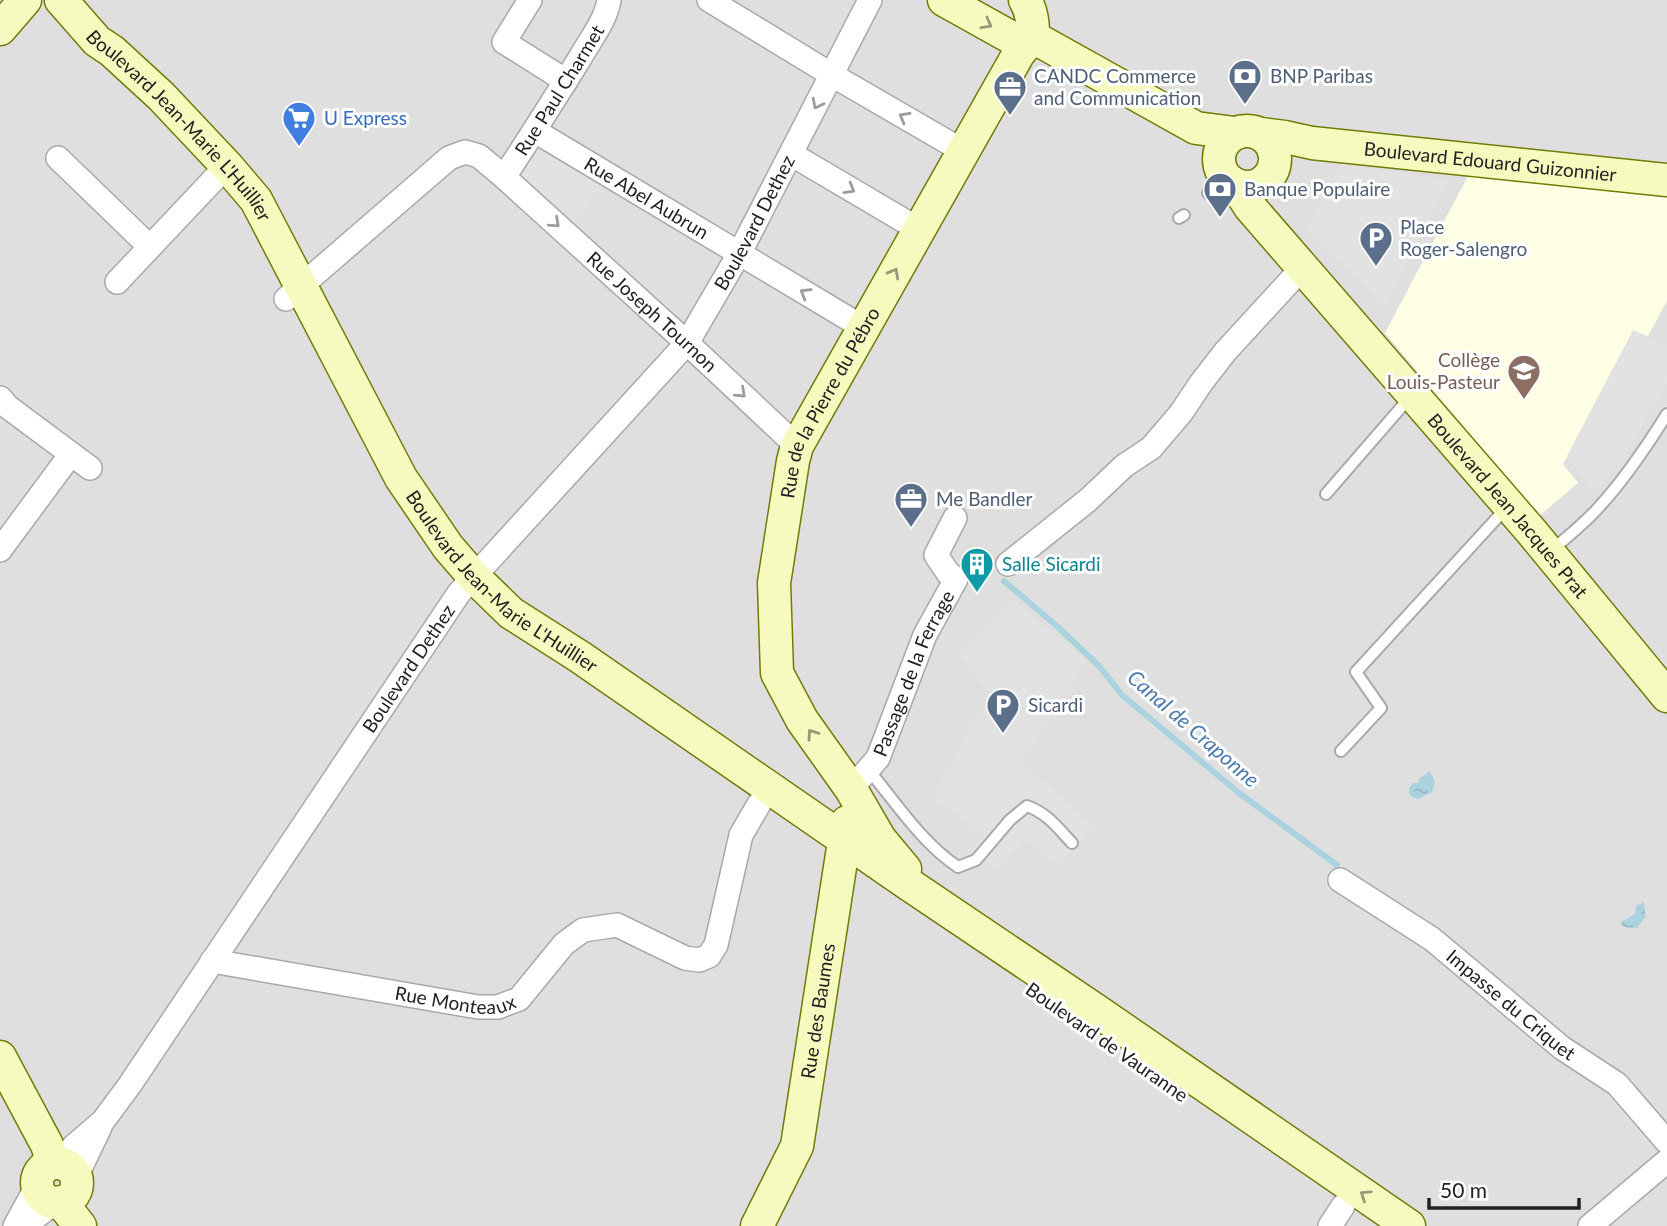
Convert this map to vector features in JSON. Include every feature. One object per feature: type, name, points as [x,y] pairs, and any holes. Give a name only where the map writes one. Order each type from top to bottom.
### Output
[{"type":"street","points":[[0,29],[25,0]]},
{"type":"street","points":[[61,0],[97,41]]},
{"type":"street","points":[[530,0],[504,41],[566,81]]},
{"type":"street","name":"Rue Paul Charmet","points":[[504,177],[566,81],[608,9],[609,0]]},
{"type":"street","points":[[709,0],[963,151]]},
{"type":"street","name":"Boulevard Dethez","points":[[15,1226],[61,1191],[103,1121],[466,585],[687,343],[739,254],[870,0]]},
{"type":"street","points":[[944,0],[1012,38],[1033,37],[1196,128],[1240,166]]},
{"type":"street","points":[[1025,0],[1033,22],[1033,37]]},
{"type":"street","name":"Rue de la Pierre du Pébro","points":[[860,779],[803,720],[777,673],[774,583],[793,461],[797,446],[918,229],[1019,53],[1033,37]]},
{"type":"street","name":"Boulevard Jean-Marie L'Huillier","points":[[97,41],[105,61],[218,175],[236,201],[401,478],[448,547],[466,585],[501,627],[759,804],[843,851]]},
{"type":"street","name":"Boulevard Jean-Marie L'Huillier","points":[[97,41],[112,51],[161,96],[256,201],[293,293]]},
{"type":"street","name":"Rue Abel Aubrun","points":[[535,131],[864,328]]},
{"type":"street","name":"Boulevard Edouard Guizonnier","points":[[1240,166],[1312,143],[1667,180]]},
{"type":"street","name":"Rue Joseph Tournon","points":[[293,293],[449,158],[465,152],[478,156],[504,177],[797,446]]},
{"type":"street","points":[[791,154],[918,229]]},
{"type":"street","points":[[58,158],[150,247]]},
{"type":"street","name":"Boulevard Jean Jacques Prat","points":[[1240,166],[1263,222],[1549,552],[1667,696]]},
{"type":"street","points":[[117,282],[218,175]]},
{"type":"street","points":[[1008,564],[1124,466],[1151,448],[1181,413],[1200,383],[1225,352],[1303,267]]},
{"type":"street","points":[[3,407],[90,468]]},
{"type":"street","points":[[0,550],[71,454]]},
{"type":"street","name":"Passage de la Ferrage","points":[[860,779],[878,758],[925,635],[956,579],[948,573],[936,555],[955,518]]},
{"type":"street","name":"Boulevard Jean-Marie L'Huillier","points":[[466,585],[591,665],[843,851]]},
{"type":"street","name":"Rue des Baumes","points":[[757,1226],[797,1146],[843,851],[860,779]]},
{"type":"street","name":"Boulevard de Vauranne","points":[[860,779],[880,839],[904,869],[921,881],[928,897]]},
{"type":"street","name":"Rue Monteaux","points":[[212,961],[478,1007],[498,1007],[519,999],[564,944],[583,930],[617,925],[685,958],[699,960],[709,956],[716,945],[741,835],[759,804]]},
{"type":"street","name":"Boulevard de Vauranne","points":[[843,851],[928,897],[1409,1226]]},
{"type":"street","name":"Boulevard de Vauranne","points":[[843,851],[1337,1216],[1370,1226]]},
{"type":"street","name":"Impasse du Criquet","points":[[1340,880],[1432,939],[1562,1048],[1617,1084],[1667,1142]]},
{"type":"street","points":[[0,1057],[47,1144],[61,1191]]},
{"type":"street","points":[[0,1083],[34,1157],[61,1191]]},
{"type":"street","points":[[1590,1226],[1667,1161]]},
{"type":"street","points":[[24,1226],[61,1191]]},
{"type":"lane","points":[[1325,494],[1413,394]]},
{"type":"lane","points":[[1549,552],[1603,503],[1633,465],[1667,414]]},
{"type":"lane","points":[[1341,751],[1381,708],[1356,672],[1509,506]]},
{"type":"lane","points":[[860,779],[910,820],[942,857],[958,867],[976,860],[1010,820],[1027,806],[1050,819],[1072,843]]},
{"type":"shaded area","points":[[0,0],[1667,0],[1667,1226],[0,1226]]},
{"type":"shaded area","points":[[538,147],[600,183],[572,229],[517,181]]},
{"type":"shaded area","name":"Place Roger-Salengro","points":[[1342,164],[1449,181],[1386,306],[1306,231]]},
{"type":"shaded area","name":"Collège Louis-Pasteur","points":[[1469,174],[1667,194],[1667,301],[1648,336],[1563,464],[1578,483],[1539,516],[1385,333]]},
{"type":"shaded area","points":[[1633,330],[1667,345],[1667,381],[1620,464],[1593,490],[1567,456]]},
{"type":"shaded area","name":"Sicardi","points":[[1015,601],[1086,661],[1021,763],[1093,825],[1058,867],[1025,839],[996,870],[974,849],[984,836],[932,796],[991,694],[959,657]]},
{"type":"water","points":[[1430,771],[1435,782],[1432,792],[1418,799],[1412,797],[1409,788]]},
{"type":"water","points":[[1644,902],[1645,916],[1637,928],[1623,927],[1621,922],[1635,914],[1636,906]]},
{"type":"waterway","name":"Canal de Craponne","points":[[1004,581],[1099,666],[1122,695],[1239,793],[1337,865]]},
{"type":"place","name":"BNP Paribas","points":[[1245,106]]},
{"type":"place","name":"CANDC Commerce and Communication","points":[[1010,117]]},
{"type":"place","name":"U Express","points":[[299,148]]},
{"type":"place","name":"Banque Populaire","points":[[1220,219]]},
{"type":"place","name":"Place Roger-Salengro","points":[[1376,268]]},
{"type":"place","name":"Collège Louis-Pasteur","points":[[1524,401]]},
{"type":"place","name":"Me Bandler","points":[[911,529]]},
{"type":"place","name":"Salle Sicardi","points":[[977,594]]},
{"type":"place","name":"Sicardi","points":[[1003,735]]}]
